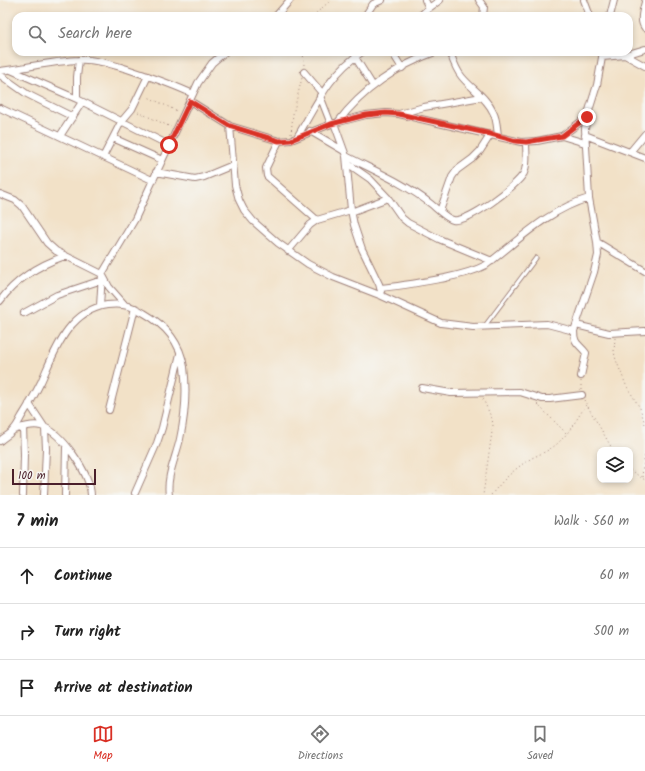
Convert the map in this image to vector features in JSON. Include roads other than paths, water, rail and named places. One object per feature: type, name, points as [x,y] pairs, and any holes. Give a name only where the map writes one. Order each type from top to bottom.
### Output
[{"type":"street","points":[[280,12],[290,0]]},
{"type":"street","points":[[369,12],[373,4],[382,0]]},
{"type":"street","points":[[425,0],[429,8]]},
{"type":"street","points":[[424,12],[440,0]]},
{"type":"street","points":[[479,0],[484,7],[483,12]]},
{"type":"street","points":[[584,0],[588,12]]},
{"type":"street","points":[[611,12],[614,0]]},
{"type":"street","points":[[645,2],[642,22],[645,28]]},
{"type":"street","points":[[633,53],[645,49]]},
{"type":"street","points":[[100,306],[102,277],[135,219],[193,94],[205,72],[220,56]]},
{"type":"street","points":[[294,139],[321,94],[341,68],[355,56],[373,86]]},
{"type":"street","points":[[394,56],[402,68]]},
{"type":"street","points":[[334,123],[373,86],[417,58],[423,56]]},
{"type":"street","points":[[451,56],[454,65],[461,76],[482,96],[494,114],[498,136]]},
{"type":"street","points":[[581,376],[586,353],[576,343],[574,338],[575,328],[594,272],[598,255],[589,198],[585,135],[587,117],[597,85],[603,56]]},
{"type":"street","points":[[627,56],[645,66]]},
{"type":"street","points":[[0,71],[79,60],[104,63],[148,76],[193,94]]},
{"type":"street","points":[[60,136],[73,117],[79,101],[77,77],[79,60]]},
{"type":"street","points":[[11,70],[169,145]]},
{"type":"street","points":[[304,72],[321,94],[334,123],[346,157],[351,211],[362,249],[380,288],[382,296]]},
{"type":"street","points":[[0,76],[27,94],[73,117]]},
{"type":"street","points":[[103,157],[121,122],[132,109],[148,76]]},
{"type":"street","points":[[399,114],[424,107],[482,96]]},
{"type":"street","points":[[190,101],[230,126],[279,141],[294,139],[334,123],[366,115],[386,113],[399,114],[516,141],[526,142],[562,136],[585,142]]},
{"type":"street","points":[[0,108],[152,180]]},
{"type":"street","points":[[562,136],[587,117]]},
{"type":"street","points":[[230,126],[237,193],[244,210],[258,226],[288,250],[333,277],[382,296],[441,323],[484,327],[547,324],[616,333],[645,331]]},
{"type":"street","points":[[310,132],[346,157],[406,187],[440,210],[451,220],[458,220],[485,208],[520,178],[526,166],[526,142]]},
{"type":"street","points":[[440,210],[454,174],[476,155],[491,134]]},
{"type":"street","points":[[630,152],[645,134]]},
{"type":"street","points":[[585,135],[645,158]]},
{"type":"street","points":[[114,138],[162,160]]},
{"type":"street","points":[[279,141],[266,168],[267,176],[317,220]]},
{"type":"street","points":[[346,157],[388,198],[402,218],[415,227],[492,261]]},
{"type":"street","points":[[156,172],[195,179],[204,177],[233,165]]},
{"type":"street","points":[[0,194],[15,200],[22,206],[48,243],[56,251],[102,277],[109,288],[124,304]]},
{"type":"street","points":[[288,250],[310,225],[317,220],[351,211],[388,198]]},
{"type":"street","points":[[380,288],[420,283],[473,272],[492,261],[552,214],[574,203],[589,198]]},
{"type":"street","points":[[597,242],[645,271]]},
{"type":"street","points":[[0,301],[13,286],[40,265],[65,256]]},
{"type":"street","points":[[24,313],[57,295],[102,277]]},
{"type":"street","points":[[14,430],[35,395],[57,346],[64,334],[78,318],[100,306],[124,304],[135,308],[154,319],[168,331],[177,342],[185,377],[184,409],[180,438],[168,484],[169,495]]},
{"type":"street","points":[[109,410],[135,308]]},
{"type":"street","points":[[135,493],[162,428],[180,352]]},
{"type":"street","points":[[422,388],[451,393],[520,392],[542,399],[582,395]]},
{"type":"street","points":[[29,404],[45,428],[46,449],[44,495]]},
{"type":"street","points":[[0,441],[14,430],[23,427],[34,425],[45,428],[59,438],[80,466],[87,479],[91,495]]},
{"type":"street","points":[[23,427],[23,495]]},
{"type":"street","points":[[65,495],[66,447]]},
{"type":"lane","points":[[484,327],[536,258]]}]
